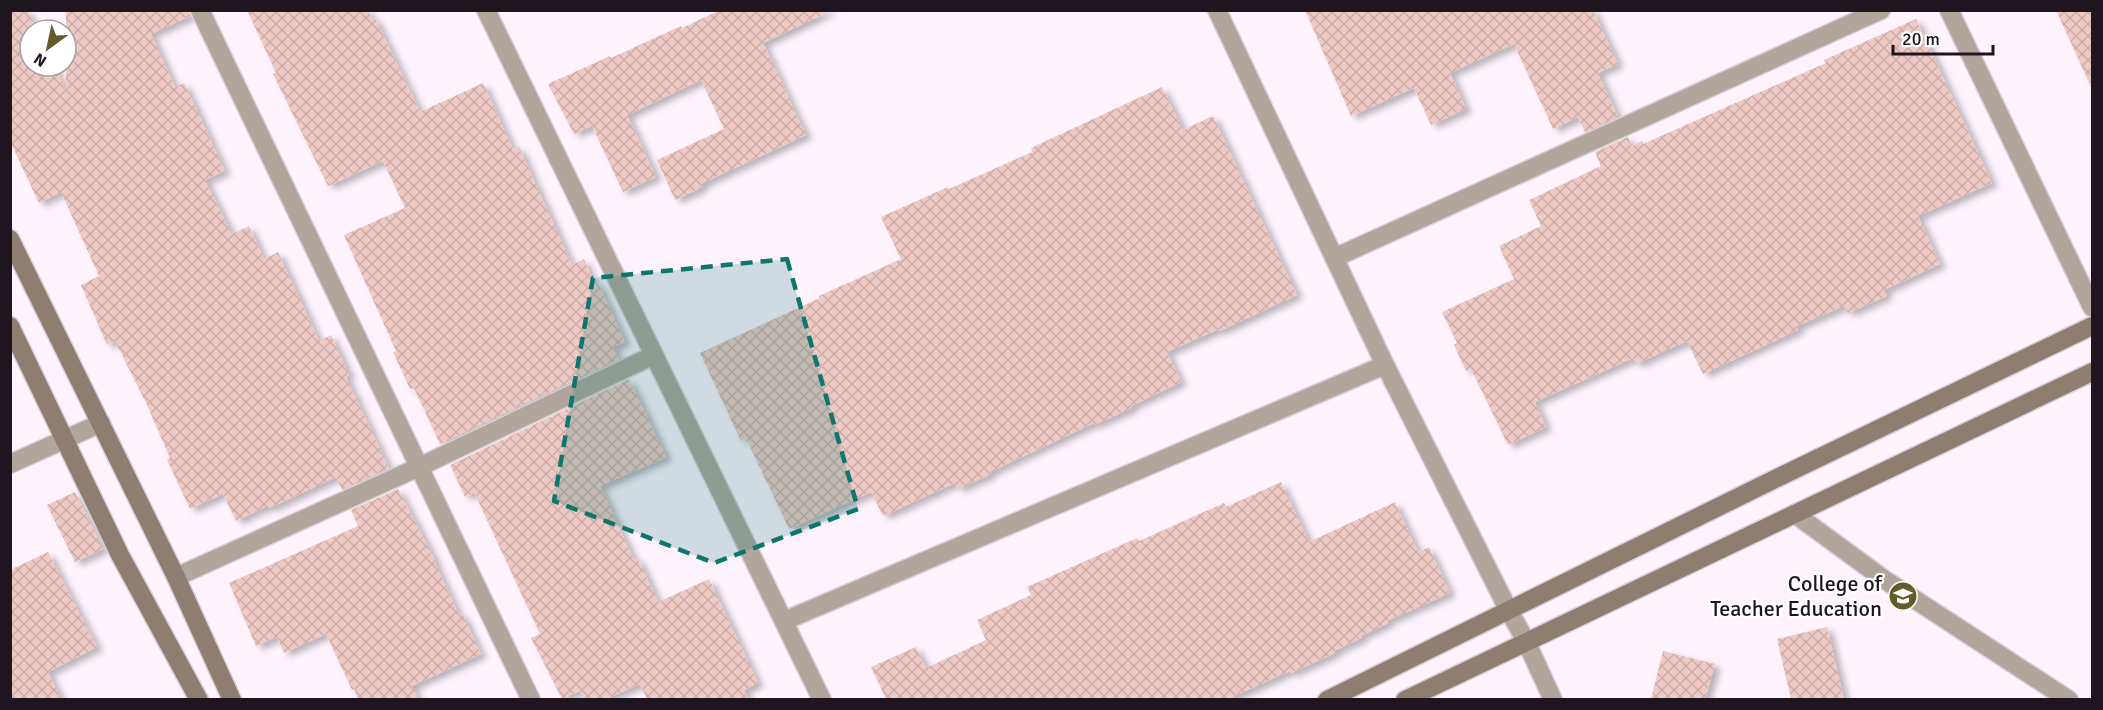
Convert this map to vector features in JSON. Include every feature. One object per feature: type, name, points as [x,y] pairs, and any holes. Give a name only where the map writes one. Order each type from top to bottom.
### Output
[{"type":"main road","points":[[10,238],[176,577],[232,699]]},
{"type":"main road","points":[[10,326],[120,555],[199,699]]},
{"type":"main road","points":[[1327,699],[2092,326]]},
{"type":"main road","points":[[1405,699],[2092,372]]},
{"type":"street","points":[[200,10],[531,699]]},
{"type":"street","points":[[486,10],[822,699]]},
{"type":"street","points":[[1216,10],[1385,365],[1526,641],[1553,699]]},
{"type":"street","points":[[1334,258],[1881,10]]},
{"type":"street","points":[[1949,10],[2092,308]]},
{"type":"street","points":[[176,577],[419,467],[654,354]]},
{"type":"street","points":[[784,621],[1385,365]]},
{"type":"street","points":[[10,464],[101,423]]},
{"type":"street","points":[[1795,514],[1885,580],[2069,699]]},
{"type":"highlighted area","points":[[787,259],[858,509],[714,563],[554,501],[593,278]]},
{"type":"building","points":[[10,10],[27,10],[31,18],[18,18],[18,78],[60,78],[66,91],[66,78],[78,78],[78,18],[66,18],[66,10],[189,10],[190,16],[151,34],[175,87],[184,83],[225,171],[205,180],[232,234],[249,226],[264,259],[278,252],[319,341],[331,335],[349,375],[346,377],[389,468],[342,490],[336,477],[236,521],[223,494],[190,509],[167,460],[170,458],[147,405],[115,341],[107,345],[81,285],[99,276],[61,192],[39,203],[10,141]]},
{"type":"building","points":[[247,10],[368,10],[372,19],[375,18],[420,112],[483,83],[513,149],[519,147],[572,265],[584,259],[595,285],[598,283],[625,342],[613,347],[619,359],[440,444],[414,388],[410,389],[393,352],[396,351],[344,235],[405,208],[383,161],[328,186],[273,74],[276,73]]},
{"type":"building","points":[[720,10],[832,10],[763,43],[806,135],[701,184],[703,187],[675,200],[657,160],[724,129],[701,80],[627,115],[656,177],[623,192],[592,126],[574,134],[548,84]]},
{"type":"building","points":[[1305,10],[1593,10],[1618,64],[1598,73],[1618,117],[1585,132],[1578,117],[1553,129],[1514,44],[1450,73],[1466,109],[1431,125],[1414,88],[1351,116]]},
{"type":"building","points":[[2056,10],[2092,10],[2092,89]]},
{"type":"building","points":[[1916,19],[1992,183],[1918,216],[1940,264],[1884,290],[1887,296],[1848,313],[1844,306],[1797,326],[1798,330],[1703,374],[1687,341],[1636,364],[1633,358],[1535,402],[1546,427],[1508,445],[1471,369],[1466,371],[1454,345],[1457,343],[1442,312],[1514,279],[1499,246],[1541,226],[1529,200],[1601,166],[1595,152],[1628,137],[1632,146],[1642,141],[1643,144],[1826,63],[1824,60]]},
{"type":"building","points":[[1162,87],[1183,130],[1213,116],[1297,295],[1220,331],[1219,329],[1167,352],[1181,382],[1131,406],[1132,408],[1094,425],[1094,423],[990,472],[991,474],[958,489],[955,483],[883,516],[871,492],[789,529],[746,438],[741,441],[700,353],[901,259],[881,217],[1032,152],[1031,148]]},
{"type":"building","points":[[629,379],[666,457],[600,486],[634,560],[638,558],[658,602],[709,579],[758,683],[744,690],[748,699],[647,699],[640,684],[606,699],[584,699],[580,691],[562,699],[531,638],[540,634],[474,492],[465,497],[450,465]]},
{"type":"building","points":[[1281,482],[1309,542],[1395,502],[1418,552],[1429,547],[1450,593],[1387,621],[1388,623],[1361,636],[1362,638],[1334,651],[1335,653],[1228,699],[886,699],[871,667],[916,647],[926,668],[986,640],[977,620],[1031,595],[1027,587],[1137,538],[1139,541],[1224,503],[1226,507]]},
{"type":"building","points":[[398,489],[436,562],[459,615],[462,613],[481,654],[412,686],[418,699],[358,699],[326,634],[284,653],[277,637],[256,646],[229,583],[358,526],[351,510]]},
{"type":"building","points":[[75,492],[103,549],[75,562],[47,505]]},
{"type":"building","points":[[48,552],[97,647],[48,672],[61,699],[10,699],[10,570]]},
{"type":"building","points":[[1827,627],[1844,699],[1791,699],[1777,639]]},
{"type":"building","points":[[1663,651],[1715,664],[1705,699],[1651,699]]},
{"type":"place","name":"College of Teacher Education","points":[[1903,596]]}]
